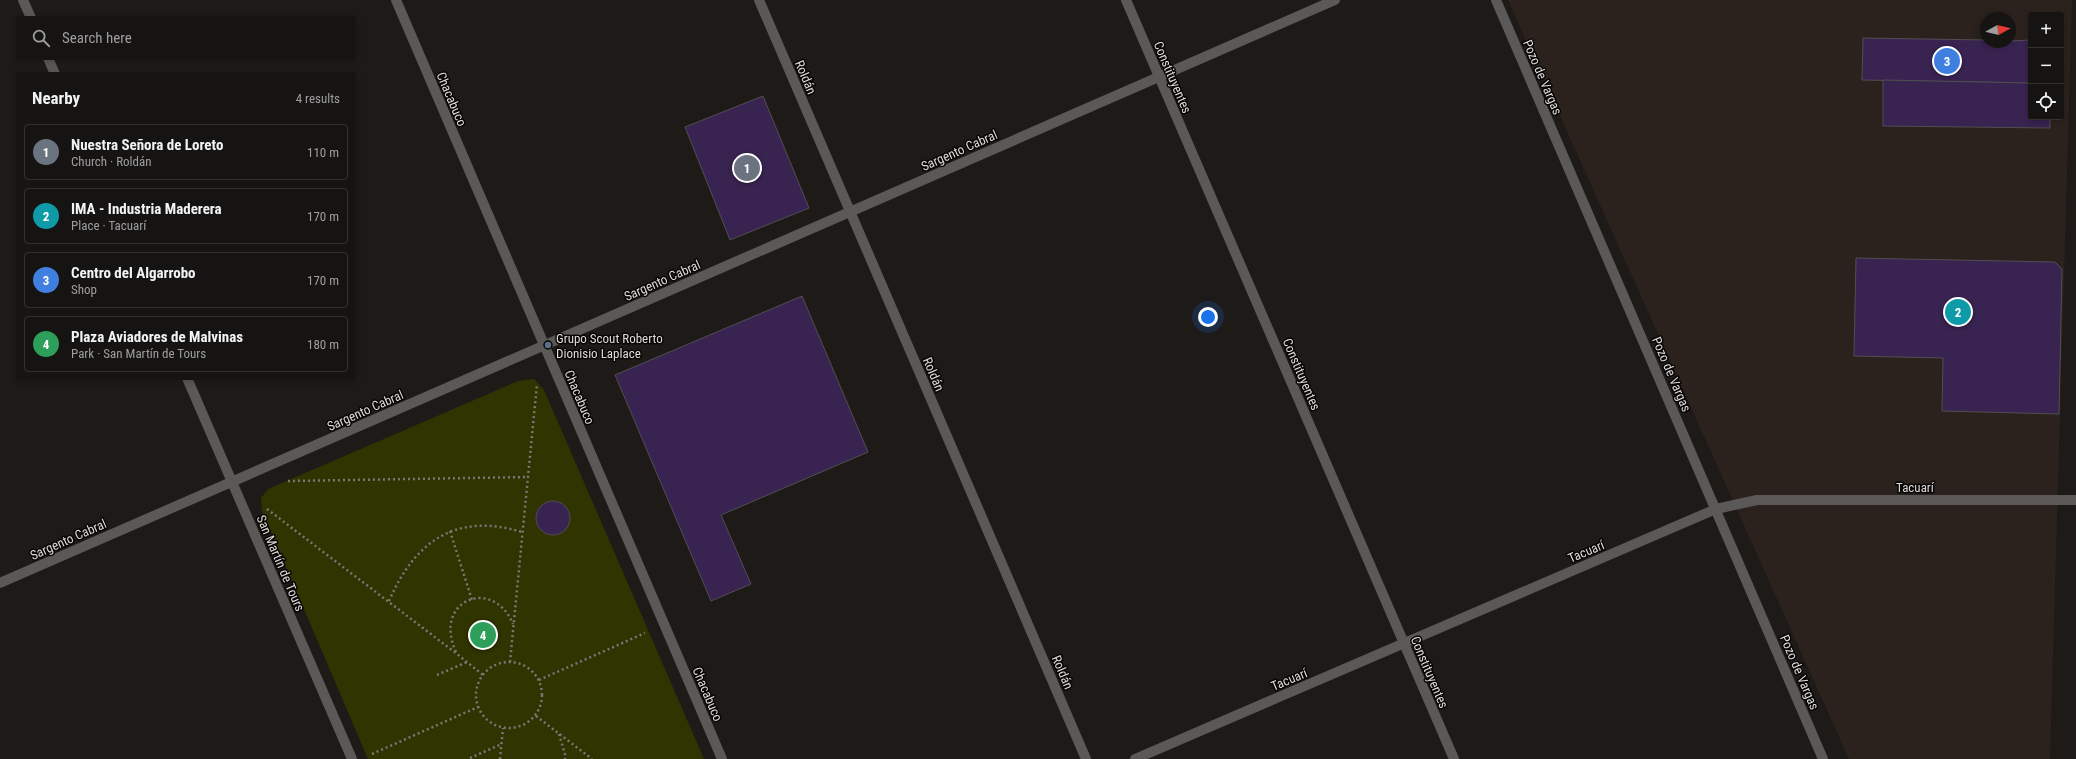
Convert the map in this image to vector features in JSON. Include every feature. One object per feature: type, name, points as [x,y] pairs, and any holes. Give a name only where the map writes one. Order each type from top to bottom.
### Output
[{"type":"street","points":[[23,0],[30,16]]},
{"type":"street","name":"Chacabuco","points":[[396,0],[542,347],[722,759]]},
{"type":"street","name":"Roldán","points":[[759,0],[1086,759]]},
{"type":"street","name":"Constituyentes","points":[[1126,0],[1454,759]]},
{"type":"street","name":"Sargento Cabral","points":[[0,583],[1334,0]]},
{"type":"street","name":"Pozo de Vargas","points":[[1496,0],[1823,759]]},
{"type":"street","points":[[49,60],[54,72]]},
{"type":"street","name":"San Martín de Tours","points":[[188,380],[352,759]]},
{"type":"street","name":"Tacuarí","points":[[1135,759],[1716,509],[1757,500],[2076,500]]},
{"type":"path","points":[[510,662],[522,532],[542,347]]},
{"type":"path","points":[[280,481],[528,477]]},
{"type":"path","points":[[263,506],[389,601],[483,675]]},
{"type":"path","points":[[389,601],[410,562],[432,541],[450,531],[489,525],[522,532]]},
{"type":"path","points":[[450,531],[472,600]]},
{"type":"path","points":[[457,654],[450,635],[450,624],[453,615],[459,607],[472,600],[486,598],[496,602],[510,615],[513,624]]},
{"type":"path","points":[[539,680],[664,625]]},
{"type":"path","points":[[437,675],[467,662]]},
{"type":"path","points":[[510,662],[518,663],[530,669],[539,680],[543,696],[541,707],[536,716],[524,726],[513,729],[503,728],[491,724],[482,715],[478,707],[476,692],[483,675],[491,667],[500,663],[510,662]]},
{"type":"path","points":[[367,756],[478,707]]},
{"type":"path","points":[[536,716],[592,759]]},
{"type":"path","points":[[501,758],[503,728]]},
{"type":"path","points":[[559,734],[565,754],[564,759]]},
{"type":"path","points":[[470,758],[502,744]]},
{"type":"shaded area","points":[[1508,0],[2072,0],[2050,759],[1849,759]]},
{"type":"green space","points":[[534,379],[544,390],[704,759],[368,759],[262,511],[261,498],[268,489],[518,381]]},
{"type":"building","points":[[1863,38],[1980,40],[1980,48],[2016,48],[2016,41],[2028,40],[2028,83],[1862,80]]},
{"type":"building","points":[[1883,80],[2028,83],[2028,120],[2050,120],[2050,128],[1883,126]]},
{"type":"building","points":[[763,96],[809,208],[730,240],[685,127]]},
{"type":"building","points":[[1856,258],[2055,262],[2062,269],[2059,414],[1942,411],[1943,358],[1854,356]]},
{"type":"building","points":[[802,296],[868,452],[721,515],[751,584],[711,601],[615,375]]},
{"type":"building","points":[[550,501],[556,501],[560,502],[567,508],[570,518],[569,525],[563,532],[556,535],[550,535],[546,534],[539,528],[536,521],[536,515],[537,511],[543,504]]},
{"type":"place","name":"Centro del Algarrobo","points":[[1947,61]]},
{"type":"place","name":"Nuestra Señora de Loreto","points":[[747,168]]},
{"type":"place","name":"IMA - Industria Maderera","points":[[1958,312]]},
{"type":"place","name":"Grupo Scout Roberto Dionisio Laplace","points":[[548,345]]},
{"type":"place","name":"Plaza Aviadores de Malvinas","points":[[483,635]]}]
